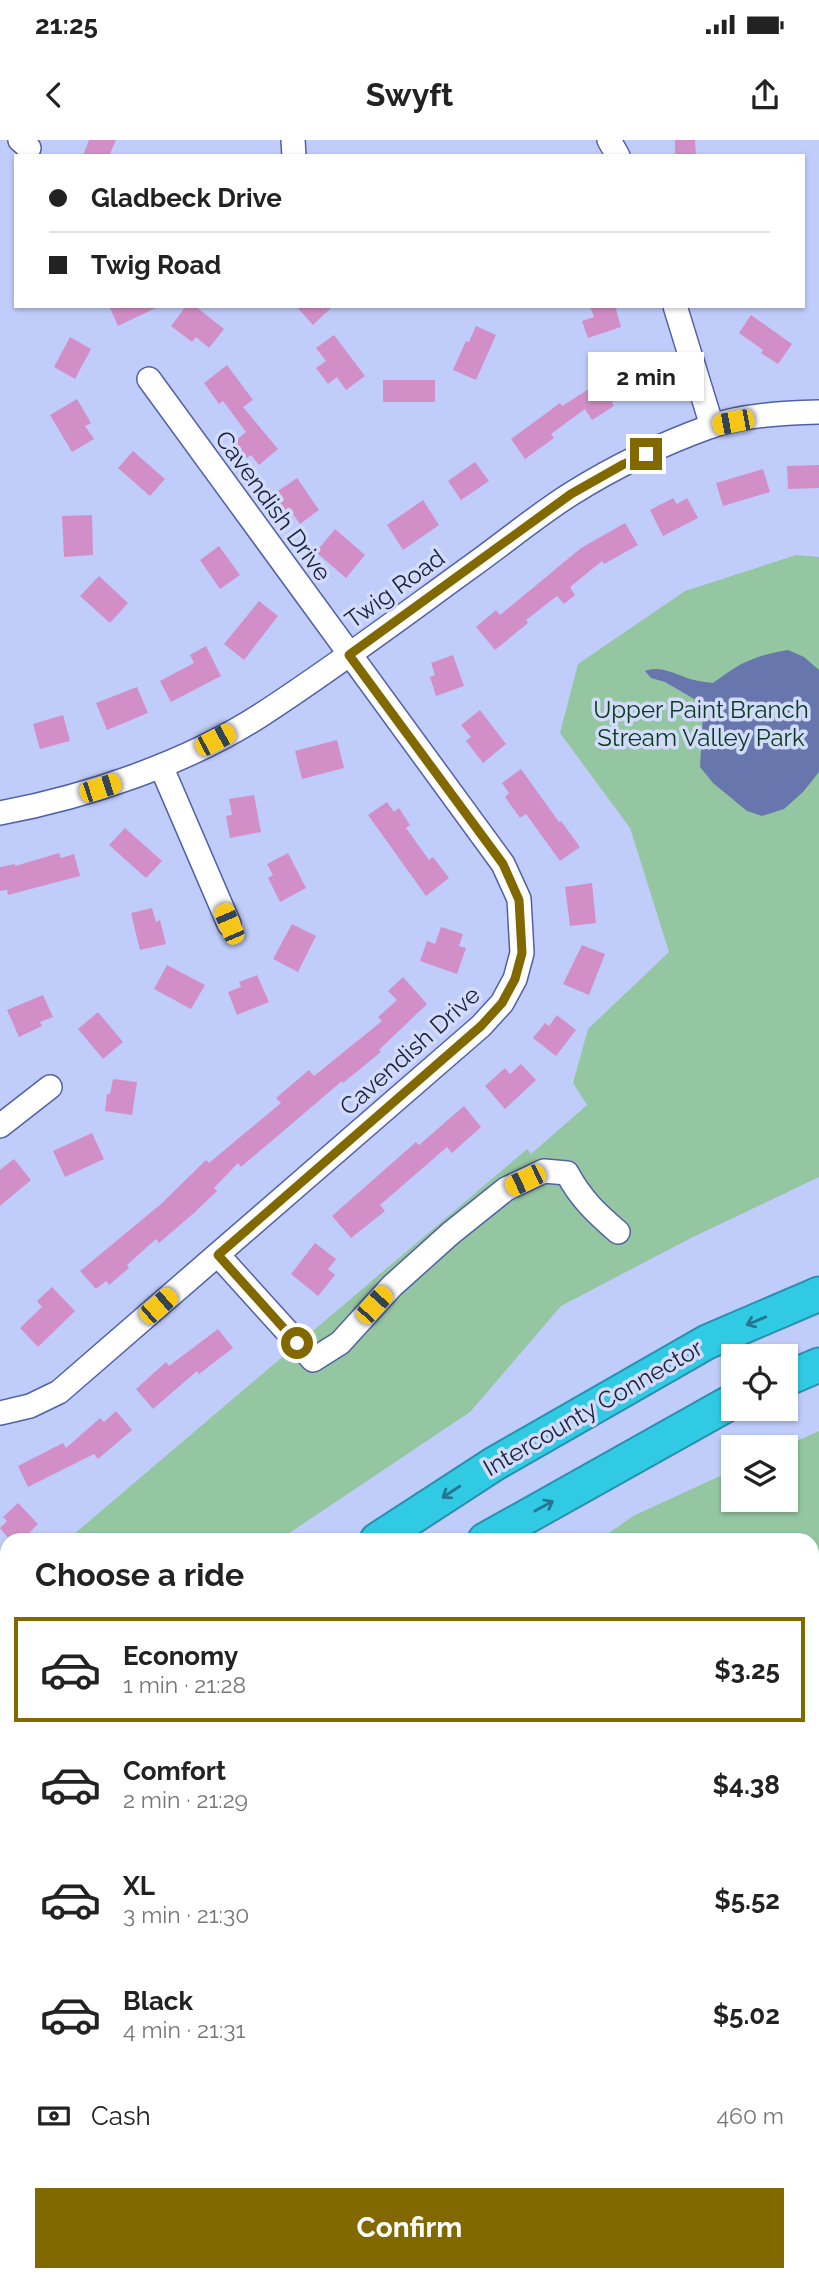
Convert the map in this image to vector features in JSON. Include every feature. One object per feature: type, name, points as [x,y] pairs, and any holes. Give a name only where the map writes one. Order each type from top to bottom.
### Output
[{"type":"highway","name":"Intercounty Connector","points":[[388,1533],[494,1464],[707,1342],[819,1294]]},
{"type":"highway","points":[[798,1374],[819,1365]]},
{"type":"highway","points":[[498,1533],[721,1409]]},
{"type":"street","points":[[676,308],[712,426]]},
{"type":"street","name":"Cavendish Drive","points":[[0,1413],[30,1406],[59,1392],[481,1026],[502,1003],[515,979],[522,953],[519,900],[503,864],[149,379]]},
{"type":"street","name":"Twig Road","points":[[0,813],[78,795],[161,766],[259,717],[571,494],[624,464],[712,426],[776,414],[819,412]]},
{"type":"street","points":[[161,766],[229,924]]},
{"type":"street","points":[[0,1126],[50,1087]]},
{"type":"street","points":[[218,1255],[313,1360],[341,1343],[391,1286],[451,1233],[506,1189],[544,1171],[567,1173],[590,1208],[618,1232]]},
{"type":"green space","name":"Upper Paint Branch Stream Valley Park","points":[[796,555],[819,557],[819,1177],[691,1238],[561,1306],[470,1412],[289,1533],[75,1533],[527,1149],[531,1154],[587,1105],[573,1083],[588,1029],[669,952],[630,828],[560,733],[578,664],[685,591]]},
{"type":"green space","points":[[819,1431],[819,1533],[609,1533],[633,1516],[721,1476],[721,1512],[798,1512],[798,1441]]},
{"type":"water","points":[[788,650],[804,657],[819,670],[819,772],[803,792],[784,809],[762,816],[747,811],[713,783],[700,767],[703,716],[701,703],[665,682],[651,678],[645,671],[662,670],[713,683],[748,661]]},
{"type":"building","points":[[89,140],[116,140],[110,154],[84,154]]},
{"type":"building","points":[[675,140],[695,140],[696,154],[675,154]]},
{"type":"building","points":[[110,308],[156,308],[118,326]]},
{"type":"building","points":[[184,308],[198,308],[224,329],[209,348],[196,337],[192,342],[171,326]]},
{"type":"building","points":[[298,308],[331,308],[313,325]]},
{"type":"building","points":[[591,308],[616,308],[621,327],[588,338],[582,321],[594,317]]},
{"type":"building","points":[[751,315],[792,344],[778,364],[739,333]]},
{"type":"building","points":[[476,326],[496,335],[476,380],[453,370]]},
{"type":"building","points":[[334,335],[365,376],[346,390],[337,377],[328,384],[316,368],[326,361],[316,348]]},
{"type":"building","points":[[70,337],[91,349],[75,379],[54,367]]},
{"type":"building","points":[[227,365],[253,400],[243,407],[278,449],[259,465],[251,455],[247,458],[234,442],[246,432],[223,401],[219,404],[204,383]]},
{"type":"building","points":[[611,375],[623,395],[612,402],[614,406],[592,420],[585,409],[551,434],[554,438],[525,459],[511,439],[560,403],[562,406]]},
{"type":"building","points":[[383,380],[435,380],[435,402],[383,402]]},
{"type":"building","points":[[77,399],[91,423],[85,426],[94,439],[72,452],[50,415]]},
{"type":"building","points":[[133,451],[165,479],[150,496],[118,468]]},
{"type":"building","points":[[475,462],[489,481],[461,500],[448,481]]},
{"type":"building","points":[[819,465],[819,488],[788,489],[787,466]]},
{"type":"building","points":[[763,469],[770,492],[723,506],[716,483]]},
{"type":"building","points":[[297,478],[319,510],[300,524],[293,514],[288,517],[272,495]]},
{"type":"building","points":[[673,498],[677,504],[687,498],[698,518],[663,536],[650,510]]},
{"type":"building","points":[[423,500],[439,525],[403,550],[387,525]]},
{"type":"building","points":[[92,515],[93,555],[64,557],[62,516]]},
{"type":"building","points":[[625,523],[638,545],[604,564],[602,561],[570,587],[575,595],[564,604],[557,596],[526,620],[528,623],[495,650],[476,627],[496,610],[500,615],[581,548]]},
{"type":"building","points":[[335,529],[365,555],[346,578],[316,552]]},
{"type":"building","points":[[219,546],[240,575],[220,589],[200,560]]},
{"type":"building","points":[[99,576],[128,603],[110,623],[80,596]]},
{"type":"building","points":[[259,601],[278,616],[244,660],[224,644]]},
{"type":"building","points":[[206,646],[221,676],[171,702],[160,681],[194,663],[190,655]]},
{"type":"building","points":[[453,655],[464,686],[436,696],[430,677],[435,675],[431,663]]},
{"type":"building","points":[[137,687],[148,713],[107,730],[96,703]]},
{"type":"building","points":[[480,710],[506,744],[483,763],[466,741],[471,737],[461,725]]},
{"type":"building","points":[[63,715],[70,741],[40,749],[33,724]]},
{"type":"building","points":[[337,740],[344,768],[302,779],[295,751]]},
{"type":"building","points":[[521,769],[580,847],[560,861],[526,814],[520,818],[505,797],[509,793],[502,783]]},
{"type":"building","points":[[254,795],[261,832],[230,838],[226,816],[232,815],[229,799]]},
{"type":"building","points":[[387,802],[394,812],[399,808],[410,825],[406,828],[429,860],[433,857],[449,878],[426,896],[368,815]]},
{"type":"building","points":[[125,828],[162,861],[146,878],[109,845]]},
{"type":"building","points":[[59,853],[61,858],[74,854],[80,876],[8,895],[7,890],[0,891],[0,867],[15,866]]},
{"type":"building","points":[[288,853],[306,888],[280,902],[268,878],[273,875],[267,864]]},
{"type":"building","points":[[592,883],[596,923],[570,926],[565,887]]},
{"type":"building","points":[[152,908],[156,922],[160,920],[166,944],[140,950],[131,913]]},
{"type":"building","points":[[292,924],[316,936],[298,972],[273,959]]},
{"type":"building","points":[[441,927],[463,934],[459,946],[466,948],[457,974],[420,961],[427,941],[435,944]]},
{"type":"building","points":[[582,945],[605,954],[589,995],[563,984]]},
{"type":"building","points":[[167,965],[205,985],[191,1009],[154,989]]},
{"type":"building","points":[[257,975],[269,1002],[237,1015],[228,992],[241,987],[239,982]]},
{"type":"building","points":[[403,977],[427,1004],[379,1050],[381,1052],[343,1083],[342,1081],[241,1167],[238,1163],[214,1188],[217,1191],[194,1213],[159,1243],[156,1239],[109,1285],[106,1281],[96,1289],[80,1271],[161,1204],[206,1160],[209,1163],[281,1103],[276,1098],[309,1070],[314,1076],[382,1021],[378,1017],[397,1000],[388,991]]},
{"type":"building","points":[[43,995],[53,1017],[40,1022],[42,1026],[19,1037],[7,1010]]},
{"type":"building","points":[[98,1012],[123,1042],[103,1059],[78,1029]]},
{"type":"building","points":[[557,1015],[576,1030],[556,1056],[533,1038],[545,1023],[549,1026]]},
{"type":"building","points":[[521,1064],[536,1080],[505,1109],[485,1086],[505,1068],[510,1074]]},
{"type":"building","points":[[113,1079],[137,1082],[132,1115],[105,1111],[107,1094],[110,1094]]},
{"type":"building","points":[[464,1106],[481,1127],[452,1153],[447,1147],[380,1205],[385,1211],[351,1238],[332,1216],[416,1142],[419,1145]]},
{"type":"building","points":[[92,1133],[104,1159],[65,1177],[53,1151]]},
{"type":"building","points":[[14,1159],[31,1180],[0,1206],[0,1170]]},
{"type":"building","points":[[315,1243],[336,1259],[328,1269],[335,1275],[318,1296],[291,1274]]},
{"type":"building","points":[[52,1287],[75,1311],[38,1347],[20,1328],[42,1307],[37,1301]]},
{"type":"building","points":[[218,1329],[233,1348],[199,1374],[197,1371],[153,1409],[136,1389],[166,1362],[169,1366]]},
{"type":"building","points":[[116,1411],[132,1430],[98,1459],[94,1454],[28,1487],[18,1466],[63,1443],[66,1448],[100,1418],[104,1422]]},
{"type":"building","points":[[18,1503],[38,1524],[29,1533],[4,1533],[0,1528],[7,1521],[3,1517]]},
{"type":"route","points":[[297,1343],[218,1255],[481,1026],[502,1003],[515,979],[522,953],[519,900],[503,864],[349,655],[571,494],[646,454]]}]
